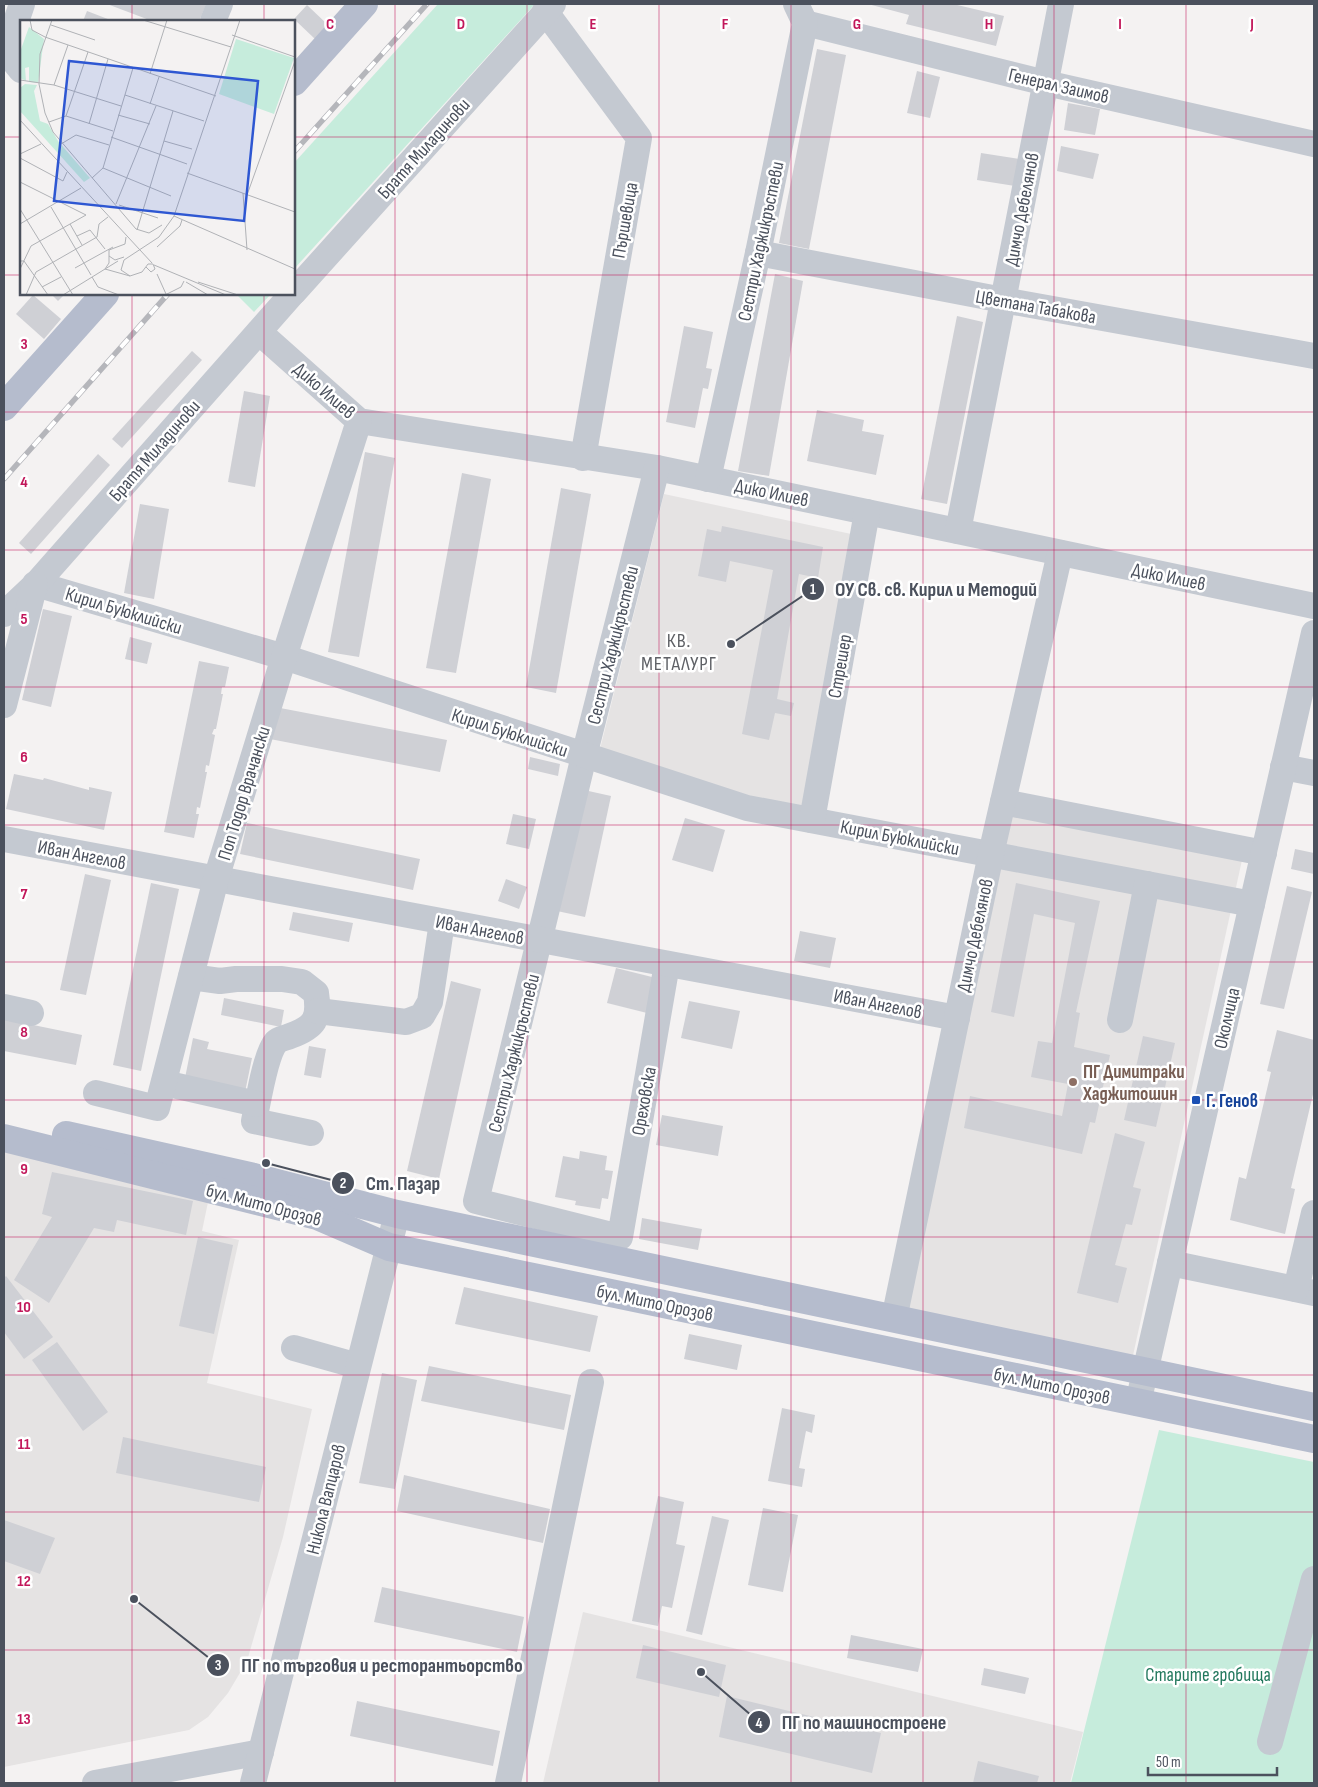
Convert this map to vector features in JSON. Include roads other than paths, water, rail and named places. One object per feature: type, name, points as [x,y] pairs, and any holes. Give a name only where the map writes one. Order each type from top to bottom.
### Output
[{"type":"main road","points":[[295,81],[364,4]]},
{"type":"main road","points":[[4,407],[104,295]]},
{"type":"main road","name":"бул. Мито Орозов","points":[[4,1120],[254,1177],[396,1214],[1314,1407]]},
{"type":"main road","name":"бул. Мито Орозов","points":[[4,1138],[317,1216],[389,1247],[1314,1439]]},
{"type":"street","points":[[9,57],[22,4]]},
{"type":"street","points":[[213,20],[220,4]]},
{"type":"street","name":"Димчо Дебелянов","points":[[958,532],[1061,4]]},
{"type":"street","name":"Братя Миладинови","points":[[295,291],[549,8]]},
{"type":"street","name":"Пършевица","points":[[549,8],[639,138],[583,458]]},
{"type":"street","name":"Генерал Заимов","points":[[800,13],[1046,83],[1314,144]]},
{"type":"street","name":"Сестри Хаджикръстеви","points":[[708,479],[758,253],[800,13]]},
{"type":"street","name":"Цветана Табакова","points":[[758,253],[1003,300],[1314,356]]},
{"type":"street","name":"Братя Миладинови","points":[[4,614],[36,584],[291,295]]},
{"type":"street","name":"Дико Илиев","points":[[258,332],[359,421],[583,458],[657,468],[1314,606]]},
{"type":"street","name":"Поп Тодор Врачански","points":[[96,1093],[157,1108],[216,879],[359,421]]},
{"type":"street","name":"Сестри Хаджикръстеви","points":[[620,1237],[476,1201],[584,756],[657,468]]},
{"type":"street","name":"Стрешер","points":[[812,820],[867,512]]},
{"type":"street","name":"Димчо Дебелянов","points":[[894,1319],[991,854],[1060,553]]},
{"type":"street","name":"Братя Миладинови","points":[[4,705],[36,584]]},
{"type":"street","name":"Кирил Буюклийски","points":[[36,584],[284,657],[747,808],[1252,904]]},
{"type":"street","name":"Околчица","points":[[1138,1402],[1314,633]]},
{"type":"street","points":[[1284,767],[1314,773]]},
{"type":"street","points":[[1003,802],[1264,853]]},
{"type":"street","name":"Иван Ангелов","points":[[4,839],[957,1018]]},
{"type":"street","points":[[1120,1020],[1147,884]]},
{"type":"street","points":[[318,1011],[406,1022],[422,1016],[430,1002],[442,922]]},
{"type":"street","name":"Ореховска","points":[[620,1237],[667,964]]},
{"type":"street","points":[[191,977],[220,981],[282,979],[302,982],[316,993],[318,1011],[313,1022],[306,1030],[277,1041],[270,1053],[254,1121],[310,1133]]},
{"type":"street","points":[[4,1007],[31,1013]]},
{"type":"street","points":[[164,1083],[257,1104]]},
{"type":"street","points":[[1170,1263],[1305,1291],[1314,1213]]},
{"type":"street","name":"Никола Вапцаров","points":[[253,1783],[396,1214]]},
{"type":"street","points":[[294,1348],[358,1366]]},
{"type":"street","points":[[508,1783],[591,1382]]},
{"type":"street","points":[[1270,1742],[1314,1579]]},
{"type":"street","points":[[95,1783],[261,1752]]},
{"type":"railway","points":[[295,151],[427,4]]},
{"type":"railway","points":[[4,479],[167,295]]},
{"type":"place","name":"ОУ Св. св. Кирил и Методий","points":[[731,644]]},
{"type":"place","name":"ПГ Димитраки Хаджитошин","points":[[1073,1082]]},
{"type":"place","name":"Г. Генов","points":[[1196,1100]]},
{"type":"place","name":"Ст. Пазар","points":[[266,1163]]},
{"type":"place","name":"ПГ по търговия и ресторантьорство","points":[[134,1599]]},
{"type":"place","name":"ПГ по машиностроене","points":[[701,1672]]},
{"type":"district","name":"КВ. МЕТАЛУРГ","points":[[679,652]]},
{"type":"park label","name":"Старите гробища","points":[[1208,1674]]}]
